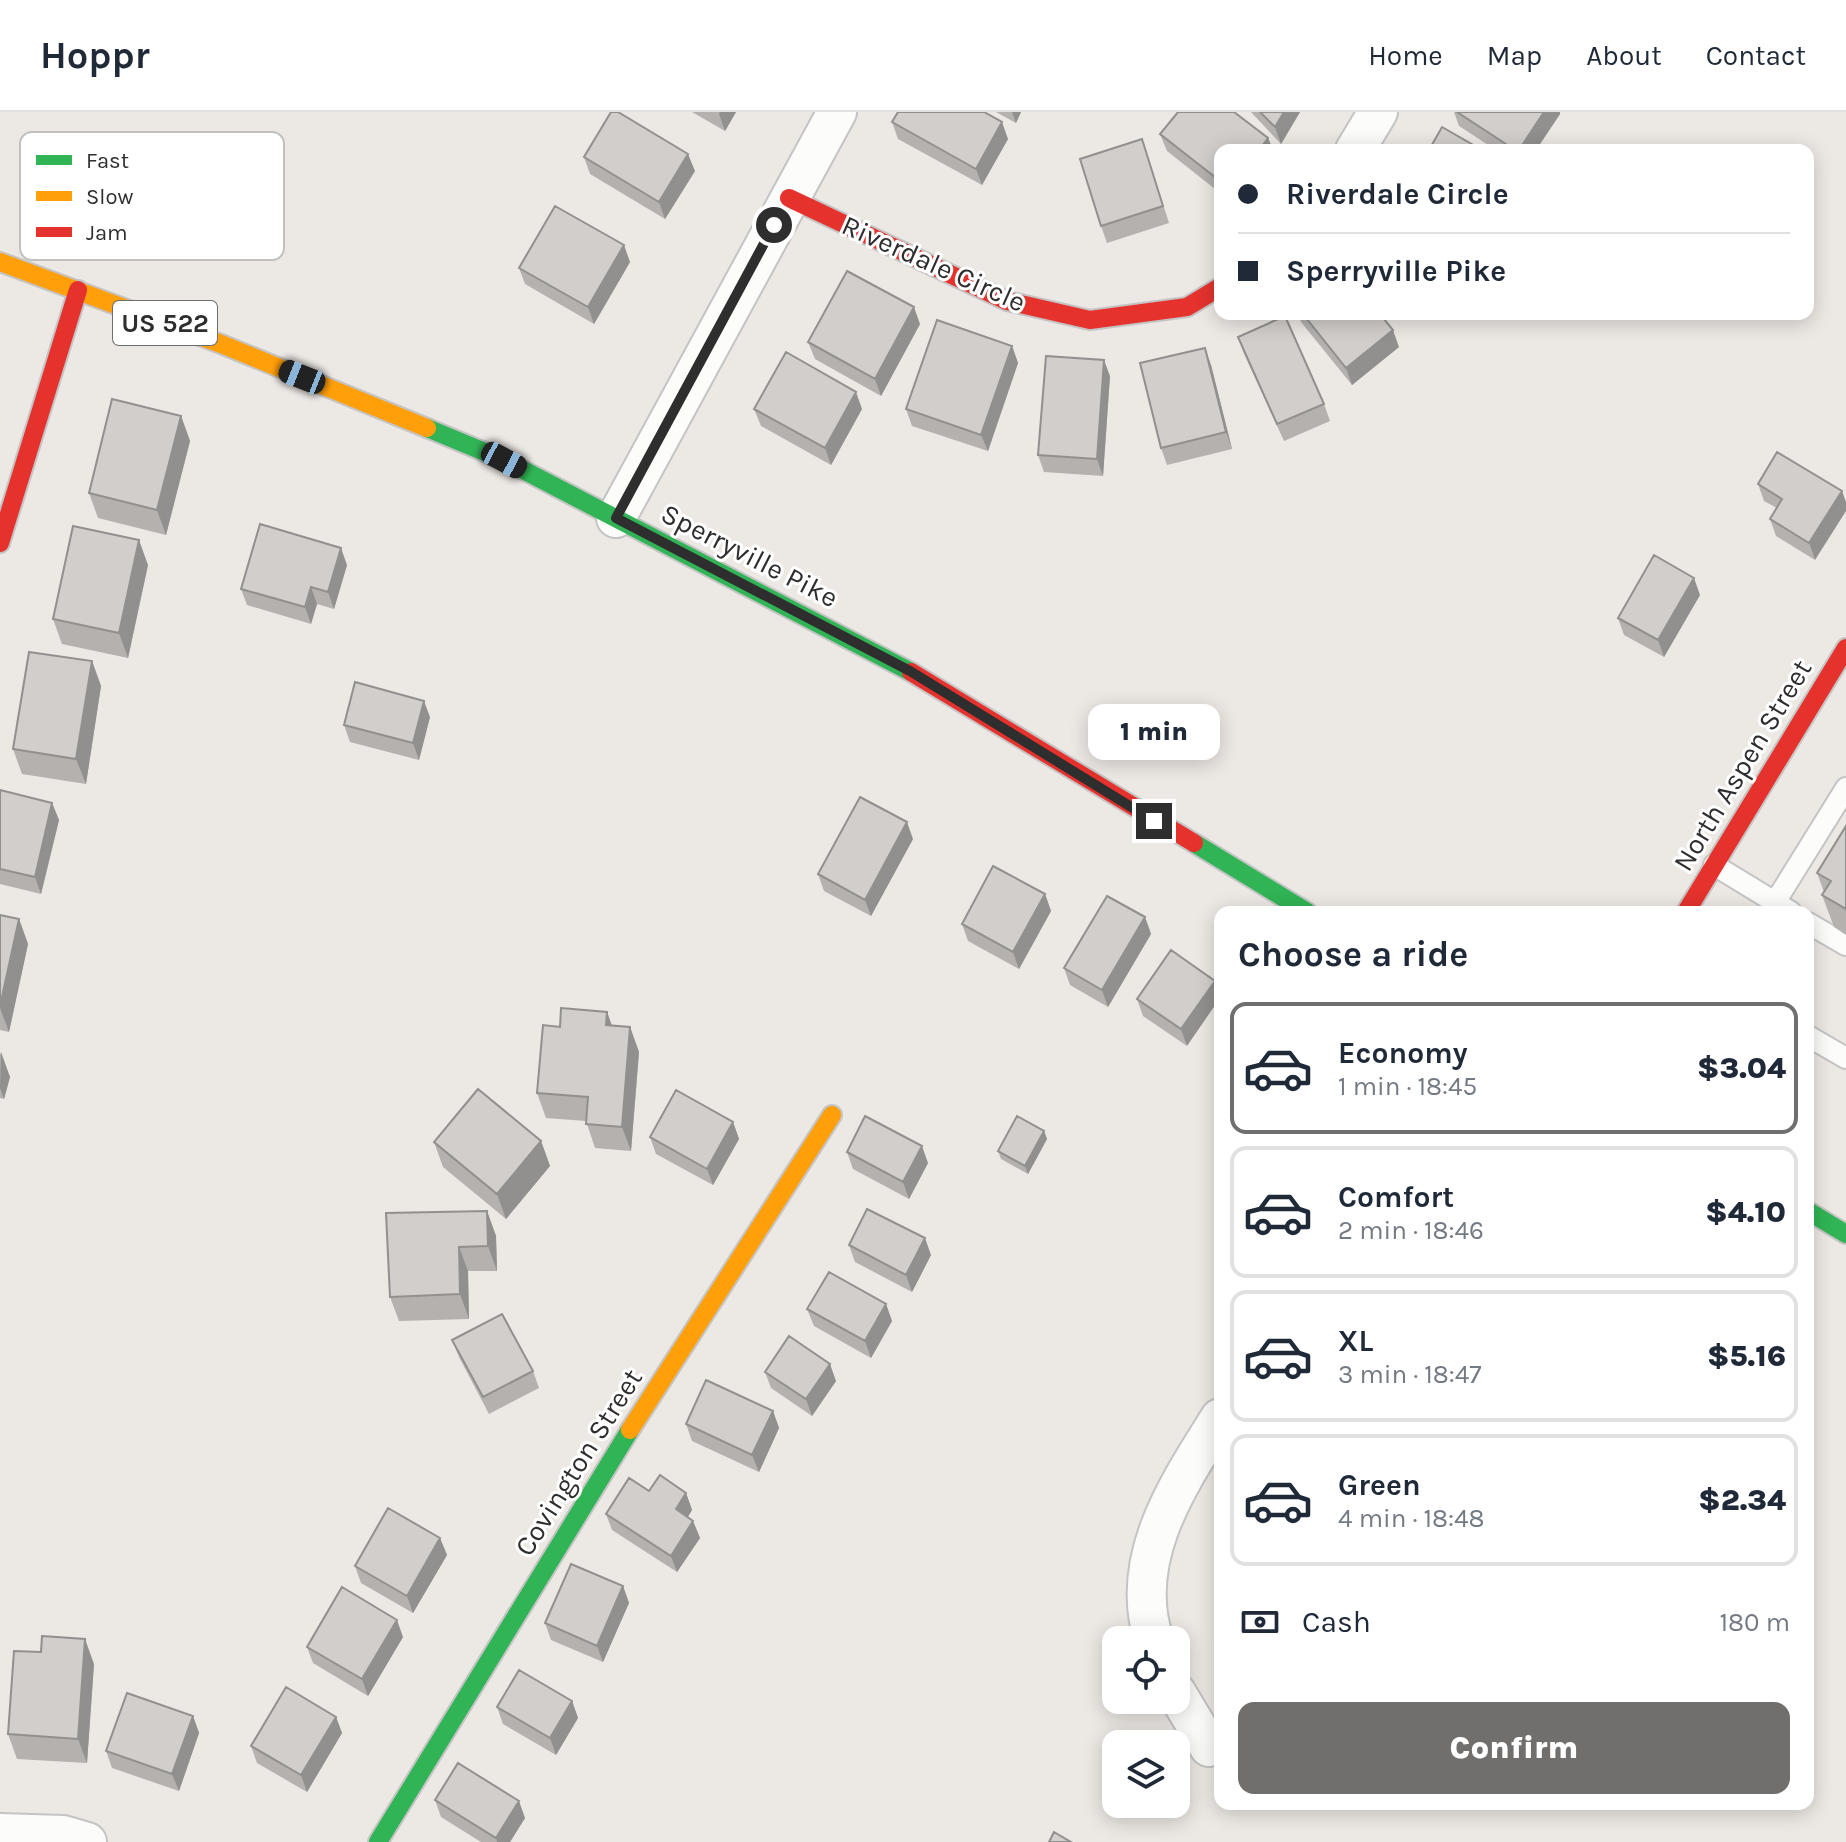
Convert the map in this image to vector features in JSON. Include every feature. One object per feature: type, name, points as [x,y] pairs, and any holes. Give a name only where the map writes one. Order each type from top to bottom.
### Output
[{"type":"street","points":[[616,518],[837,112]]},
{"type":"street","points":[[1359,144],[1378,112]]},
{"type":"street","name":"Riverdale Circle","points":[[789,198],[1007,301],[1090,320],[1187,307],[1214,291]]},
{"type":"street","name":"Sperryville Pike","points":[[0,262],[78,290],[504,460],[910,671],[1297,906]]},
{"type":"street","points":[[0,543],[78,290]]},
{"type":"street","name":"North Aspen Street","points":[[1690,906],[1844,654]]},
{"type":"street","name":"Covington Street","points":[[378,1842],[622,1446],[702,1310],[832,1115]]},
{"type":"street","points":[[1814,1215],[1846,1234]]},
{"type":"street","points":[[1152,1626],[1148,1593],[1152,1551],[1163,1511],[1214,1428]]},
{"type":"street","points":[[1189,1714],[1209,1747]]},
{"type":"street","points":[[0,1833],[63,1835],[87,1842]]},
{"type":"lane","points":[[1780,906],[1846,788]]},
{"type":"lane","points":[[1714,865],[1774,906]]},
{"type":"lane","points":[[1814,926],[1846,945]]},
{"type":"lane","points":[[1814,1039],[1846,1058]]},
{"type":"building","points":[[611,112],[618,112],[688,154],[659,202],[584,157]]},
{"type":"building","points":[[898,112],[984,112],[1002,122],[976,169],[892,122]]},
{"type":"building","points":[[1178,112],[1234,112],[1268,138],[1264,144],[1214,144],[1214,176],[1160,134]]},
{"type":"building","points":[[1260,112],[1284,112],[1275,127]]},
{"type":"building","points":[[1457,112],[1544,112],[1523,144],[1506,144]]},
{"type":"building","points":[[1442,127],[1472,144],[1432,144]]},
{"type":"building","points":[[1142,139],[1163,206],[1101,226],[1080,159]]},
{"type":"building","points":[[555,206],[624,245],[588,307],[519,268]]},
{"type":"building","points":[[847,271],[914,307],[875,379],[808,342]]},
{"type":"building","points":[[937,320],[1012,346],[981,435],[906,409]]},
{"type":"building","points":[[1276,320],[1287,320],[1324,404],[1277,424],[1238,337]]},
{"type":"building","points":[[1308,320],[1385,320],[1393,330],[1346,368]]},
{"type":"building","points":[[1205,348],[1226,432],[1161,448],[1140,363]]},
{"type":"building","points":[[786,352],[856,392],[825,448],[754,409]]},
{"type":"building","points":[[1046,356],[1104,360],[1097,459],[1038,455]]},
{"type":"building","points":[[112,399],[181,416],[157,510],[89,493]]},
{"type":"building","points":[[1777,452],[1842,491],[1809,543],[1770,519],[1782,499],[1758,484]]},
{"type":"building","points":[[260,524],[341,548],[328,592],[311,587],[305,607],[241,589]]},
{"type":"building","points":[[73,526],[139,540],[119,633],[53,619]]},
{"type":"building","points":[[1654,555],[1694,578],[1658,640],[1618,618]]},
{"type":"building","points":[[29,652],[92,661],[76,759],[13,749]]},
{"type":"building","points":[[355,682],[424,701],[413,743],[344,725]]},
{"type":"building","points":[[0,790],[52,803],[35,877],[0,869]]},
{"type":"building","points":[[860,797],[907,822],[865,900],[818,874]]},
{"type":"building","points":[[1846,826],[1846,909],[1822,895],[1831,881],[1817,873]]},
{"type":"building","points":[[993,866],[1045,894],[1013,952],[962,924]]},
{"type":"building","points":[[1107,896],[1145,917],[1102,990],[1064,968]]},
{"type":"building","points":[[0,915],[19,919],[0,1006]]},
{"type":"building","points":[[1171,950],[1214,980],[1181,1029],[1137,999]]},
{"type":"building","points":[[561,1008],[607,1012],[606,1025],[630,1027],[622,1127],[586,1124],[588,1097],[537,1093],[543,1025],[560,1027]]},
{"type":"building","points":[[478,1089],[541,1141],[497,1194],[434,1142]]},
{"type":"building","points":[[676,1090],[733,1122],[707,1169],[650,1137]]},
{"type":"building","points":[[865,1116],[922,1146],[903,1182],[847,1152]]},
{"type":"building","points":[[1017,1116],[1044,1131],[1025,1166],[998,1151]]},
{"type":"building","points":[[867,1209],[925,1238],[906,1275],[849,1245]]},
{"type":"building","points":[[487,1211],[488,1246],[459,1247],[460,1294],[390,1297],[386,1213]]},
{"type":"building","points":[[829,1272],[886,1304],[865,1341],[807,1309]]},
{"type":"building","points":[[502,1314],[533,1371],[483,1397],[452,1340]]},
{"type":"building","points":[[789,1336],[830,1364],[806,1399],[765,1372]]},
{"type":"building","points":[[706,1380],[773,1411],[752,1455],[686,1424]]},
{"type":"building","points":[[660,1475],[686,1493],[676,1509],[693,1521],[671,1556],[606,1514],[629,1478],[649,1491]]},
{"type":"building","points":[[388,1508],[440,1538],[407,1596],[355,1566]]},
{"type":"building","points":[[571,1564],[623,1586],[597,1646],[545,1623]]},
{"type":"building","points":[[342,1587],[397,1620],[362,1679],[307,1647]]},
{"type":"building","points":[[42,1636],[85,1639],[78,1739],[8,1734],[14,1651],[41,1652]]},
{"type":"building","points":[[519,1670],[572,1701],[550,1738],[497,1707]]},
{"type":"building","points":[[286,1687],[336,1717],[301,1775],[251,1746]]},
{"type":"building","points":[[127,1693],[193,1716],[172,1774],[106,1751]]},
{"type":"building","points":[[458,1763],[519,1801],[496,1838],[435,1800]]},
{"type":"building","points":[[1054,1832],[1071,1842],[1049,1842]]},
{"type":"traffic: fast","points":[[427,428],[504,460],[911,672]]},
{"type":"traffic: fast","points":[[1194,843],[1297,906]]},
{"type":"traffic: fast","points":[[1814,1215],[1846,1234]]},
{"type":"traffic: fast","points":[[378,1842],[630,1430]]},
{"type":"traffic: slow","points":[[0,262],[221,344],[427,428]]},
{"type":"traffic: slow","points":[[630,1430],[832,1115]]},
{"type":"traffic: jam","points":[[789,198],[1007,301],[1090,320],[1187,307],[1214,291]]},
{"type":"traffic: jam","points":[[0,543],[78,290]]},
{"type":"traffic: jam","points":[[1690,906],[1846,648]]},
{"type":"traffic: jam","points":[[911,672],[1194,843]]},
{"type":"route","points":[[774,225],[616,518],[910,671],[1154,821]]}]
